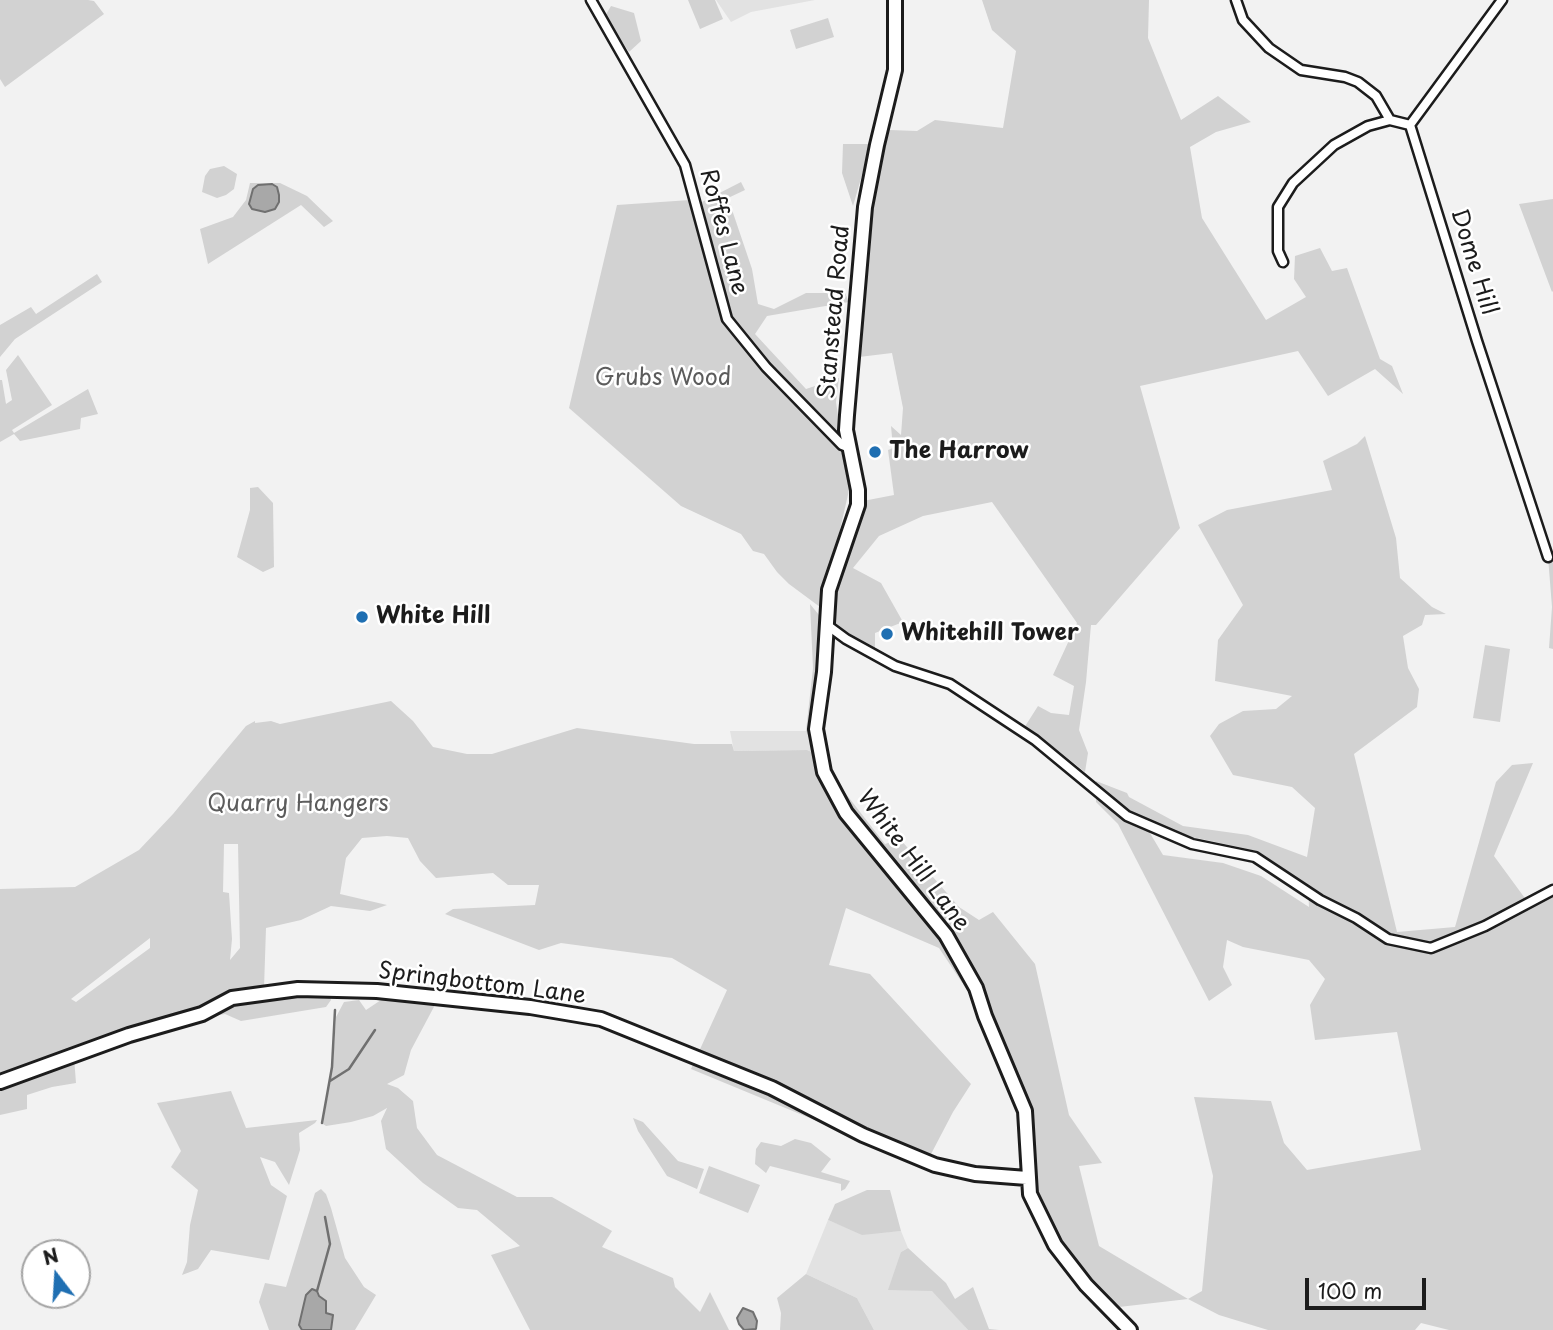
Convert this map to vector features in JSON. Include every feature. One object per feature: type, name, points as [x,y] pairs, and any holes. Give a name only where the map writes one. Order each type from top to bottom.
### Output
[{"type":"street","name":"Roffes Lane","points":[[591,0],[685,165],[727,319],[766,367],[842,445],[850,448]]},
{"type":"street","name":"Stanstead Road","points":[[827,625],[829,590],[858,505],[858,490],[846,430],[847,415],[865,207],[895,70],[895,0]]},
{"type":"street","points":[[1236,0],[1243,20],[1269,48],[1301,71],[1345,77],[1358,82],[1376,96],[1390,120]]},
{"type":"street","points":[[1283,262],[1278,251],[1278,207],[1293,183],[1334,145],[1368,126],[1390,120],[1410,125],[1502,0]]},
{"type":"street","name":"Dome Hill","points":[[1410,125],[1548,557]]},
{"type":"street","points":[[827,625],[846,639],[895,666],[950,684],[1035,740],[1127,816],[1192,844],[1255,857],[1320,900],[1356,918],[1388,939],[1431,948],[1485,926],[1553,890]]},
{"type":"street","name":"White Hill Lane","points":[[827,625],[816,729],[824,772],[846,813],[946,935],[976,988],[1025,1111],[1030,1194],[1055,1245],[1086,1285],[1130,1330]]},
{"type":"street","name":"Springbottom Lane","points":[[0,1082],[130,1035],[202,1014],[232,998],[298,989],[377,991],[530,1007],[601,1019],[772,1088],[863,1135],[934,1165],[975,1174],[1027,1178]]},
{"type":"shaded area","points":[[716,0],[815,0],[751,12],[731,22]]},
{"type":"shaded area","points":[[272,184],[277,187],[279,195],[275,209],[265,212],[252,209],[249,204],[253,189],[258,185]]},
{"type":"shaded area","points":[[730,731],[806,731],[814,753],[807,750],[734,751]]},
{"type":"shaded area","points":[[828,1220],[862,1234],[901,1231],[908,1248],[901,1252],[968,1330],[874,1330],[857,1298],[806,1274]]},
{"type":"shaded area","points":[[312,1289],[326,1301],[326,1313],[333,1315],[331,1330],[302,1330],[299,1325],[306,1295]]},
{"type":"shaded area","points":[[743,1308],[753,1312],[757,1321],[756,1329],[744,1330],[739,1324],[737,1318]]},
{"type":"green space","points":[[0,0],[88,0],[94,1],[104,14],[5,87],[0,79]]},
{"type":"green space","points":[[688,0],[715,0],[723,19],[700,29]]},
{"type":"green space","points":[[982,0],[1149,0],[1148,38],[1181,120],[1218,96],[1251,122],[1216,132],[1190,147],[1202,218],[1266,320],[1306,297],[1294,279],[1295,256],[1320,248],[1332,271],[1347,268],[1380,359],[1392,366],[1403,394],[1375,369],[1328,396],[1298,351],[1140,386],[1180,528],[1096,625],[1091,625],[1079,730],[1088,753],[1085,772],[1024,728],[1038,706],[1051,713],[1069,715],[1074,686],[1053,675],[1077,623],[992,502],[923,516],[879,536],[853,568],[881,583],[903,622],[875,633],[875,649],[832,622],[835,585],[843,569],[863,501],[894,495],[888,450],[893,448],[891,426],[901,435],[903,408],[892,353],[859,357],[866,219],[881,153],[890,130],[917,131],[935,120],[1003,128],[1016,51],[992,30]]},
{"type":"green space","points":[[611,6],[634,13],[641,41],[629,52],[605,16]]},
{"type":"green space","points":[[828,18],[834,37],[796,49],[790,30]]},
{"type":"green space","points":[[843,144],[871,144],[853,206],[842,173]]},
{"type":"green space","points":[[224,166],[237,174],[234,189],[217,198],[202,192],[205,176],[210,169]]},
{"type":"green space","points":[[741,182],[745,190],[728,198],[752,269],[758,304],[774,309],[806,293],[845,293],[849,302],[767,316],[755,334],[806,389],[839,378],[836,402],[840,429],[834,430],[821,418],[768,363],[731,319],[702,202]]},
{"type":"green space","points":[[250,183],[280,183],[307,196],[333,221],[324,227],[301,205],[208,264],[200,229],[233,217],[246,200]]},
{"type":"green space","points":[[1553,199],[1553,291],[1552,292],[1519,204]]},
{"type":"green space","name":"Grubs Wood","points":[[690,200],[723,320],[794,403],[843,454],[850,486],[820,607],[789,584],[764,554],[753,551],[741,534],[681,506],[569,408],[617,205]]},
{"type":"green space","points":[[97,274],[102,282],[15,339],[0,357],[0,325],[31,307],[36,314]]},
{"type":"green space","points":[[18,355],[52,405],[12,430],[14,433],[88,389],[98,414],[81,418],[80,429],[20,441],[14,434],[0,442],[0,380],[6,404],[12,400],[6,370]]},
{"type":"green space","points":[[1365,436],[1396,538],[1400,578],[1432,607],[1446,614],[1425,615],[1422,625],[1403,636],[1408,668],[1419,689],[1417,707],[1354,754],[1397,932],[1455,927],[1496,782],[1512,765],[1533,763],[1494,856],[1527,901],[1553,889],[1553,1330],[1449,1330],[1421,1323],[1415,1330],[1268,1330],[1219,1315],[1188,1299],[1202,1291],[1213,1176],[1194,1097],[1271,1101],[1284,1143],[1307,1170],[1421,1150],[1397,1032],[1315,1040],[1310,1005],[1325,979],[1309,960],[1243,947],[1227,940],[1223,967],[1232,985],[1209,1001],[1118,824],[1096,802],[1096,781],[1127,793],[1129,797],[1183,826],[1248,835],[1307,857],[1315,808],[1292,787],[1233,775],[1210,736],[1219,724],[1243,711],[1276,709],[1292,696],[1215,681],[1218,640],[1243,605],[1198,525],[1227,510],[1332,490],[1323,461],[1357,444]],"holes":[[[1141,818],[1192,837],[1257,851],[1308,885],[1309,907],[1261,876],[1223,863],[1163,855]]]},
{"type":"green space","points":[[258,487],[273,503],[274,567],[263,572],[237,557],[250,510],[250,488]]},
{"type":"green space","points":[[1553,555],[1553,649],[1549,648],[1552,607],[1548,557]]},
{"type":"green space","points":[[810,604],[819,615],[814,753],[806,731],[813,668]]},
{"type":"green space","points":[[1485,645],[1510,649],[1500,722],[1473,718]]},
{"type":"green space","name":"Quarry Hangers","points":[[391,701],[413,721],[433,747],[467,754],[492,754],[577,728],[694,744],[732,744],[734,751],[807,750],[814,753],[885,844],[900,839],[959,907],[979,920],[993,912],[1035,964],[1069,1115],[1102,1163],[1079,1166],[1099,1246],[1188,1299],[1119,1307],[1063,1250],[1035,1194],[1024,1123],[1016,1101],[971,996],[939,948],[846,908],[829,965],[870,974],[971,1084],[930,1156],[938,1171],[691,1069],[727,990],[672,958],[561,943],[539,950],[445,914],[453,909],[535,905],[539,885],[508,885],[493,873],[436,878],[420,861],[408,838],[362,838],[346,858],[340,894],[387,905],[370,911],[331,906],[301,920],[266,928],[264,988],[326,985],[331,1000],[326,1007],[241,1021],[225,1014],[204,1018],[74,1057],[76,1083],[27,1095],[27,1109],[0,1115],[0,889],[75,887],[139,850],[173,814],[246,726],[255,721],[280,724]],"holes":[[[224,844],[238,844],[240,948],[230,960],[232,939],[229,893],[223,892]],[[150,938],[150,948],[76,1002],[71,999]]]},
{"type":"green space","points":[[384,998],[436,1003],[411,1050],[404,1075],[387,1084],[398,1088],[413,1101],[417,1128],[437,1155],[517,1197],[552,1197],[612,1231],[602,1247],[673,1278],[675,1287],[700,1312],[710,1292],[729,1330],[530,1330],[491,1255],[520,1246],[477,1210],[458,1208],[423,1183],[386,1149],[381,1121],[387,1108],[373,1116],[351,1122],[326,1126],[323,1124],[333,1063],[336,1017],[344,1002],[359,1000],[366,1010]]},
{"type":"green space","points":[[231,1091],[246,1128],[317,1120],[299,1133],[300,1150],[289,1185],[275,1162],[260,1157],[271,1185],[287,1196],[269,1260],[211,1250],[198,1269],[182,1275],[187,1262],[190,1225],[198,1190],[171,1167],[181,1151],[157,1103]]},
{"type":"green space","points":[[633,1118],[643,1122],[678,1161],[704,1169],[697,1189],[667,1176],[638,1131]]},
{"type":"green space","points":[[795,1139],[811,1143],[831,1159],[821,1172],[850,1181],[845,1189],[841,1191],[841,1184],[770,1166],[766,1173],[755,1164],[756,1149],[761,1142],[781,1146]]},
{"type":"green space","points":[[709,1166],[760,1185],[748,1213],[699,1193]]},
{"type":"green space","points":[[321,1189],[331,1208],[345,1258],[364,1287],[376,1295],[355,1330],[269,1330],[259,1302],[265,1283],[286,1287],[315,1193]]},
{"type":"green space","points":[[867,1190],[890,1190],[901,1231],[862,1235],[828,1220],[835,1204]]},
{"type":"green space","points":[[908,1248],[946,1283],[955,1299],[973,1287],[989,1329],[999,1330],[968,1330],[932,1291],[888,1290],[901,1252]]},
{"type":"green space","points":[[806,1274],[857,1298],[874,1330],[780,1330],[781,1313],[777,1298]]},
{"type":"waterway","points":[[322,1123],[332,1067],[335,1010]]},
{"type":"waterway","points":[[330,1081],[349,1069],[375,1030]]},
{"type":"waterway","points":[[317,1291],[330,1244],[325,1217]]},
{"type":"place","name":"The Harrow","points":[[875,452]]},
{"type":"place","name":"White Hill","points":[[362,617]]},
{"type":"place","name":"Whitehill Tower","points":[[887,634]]}]
